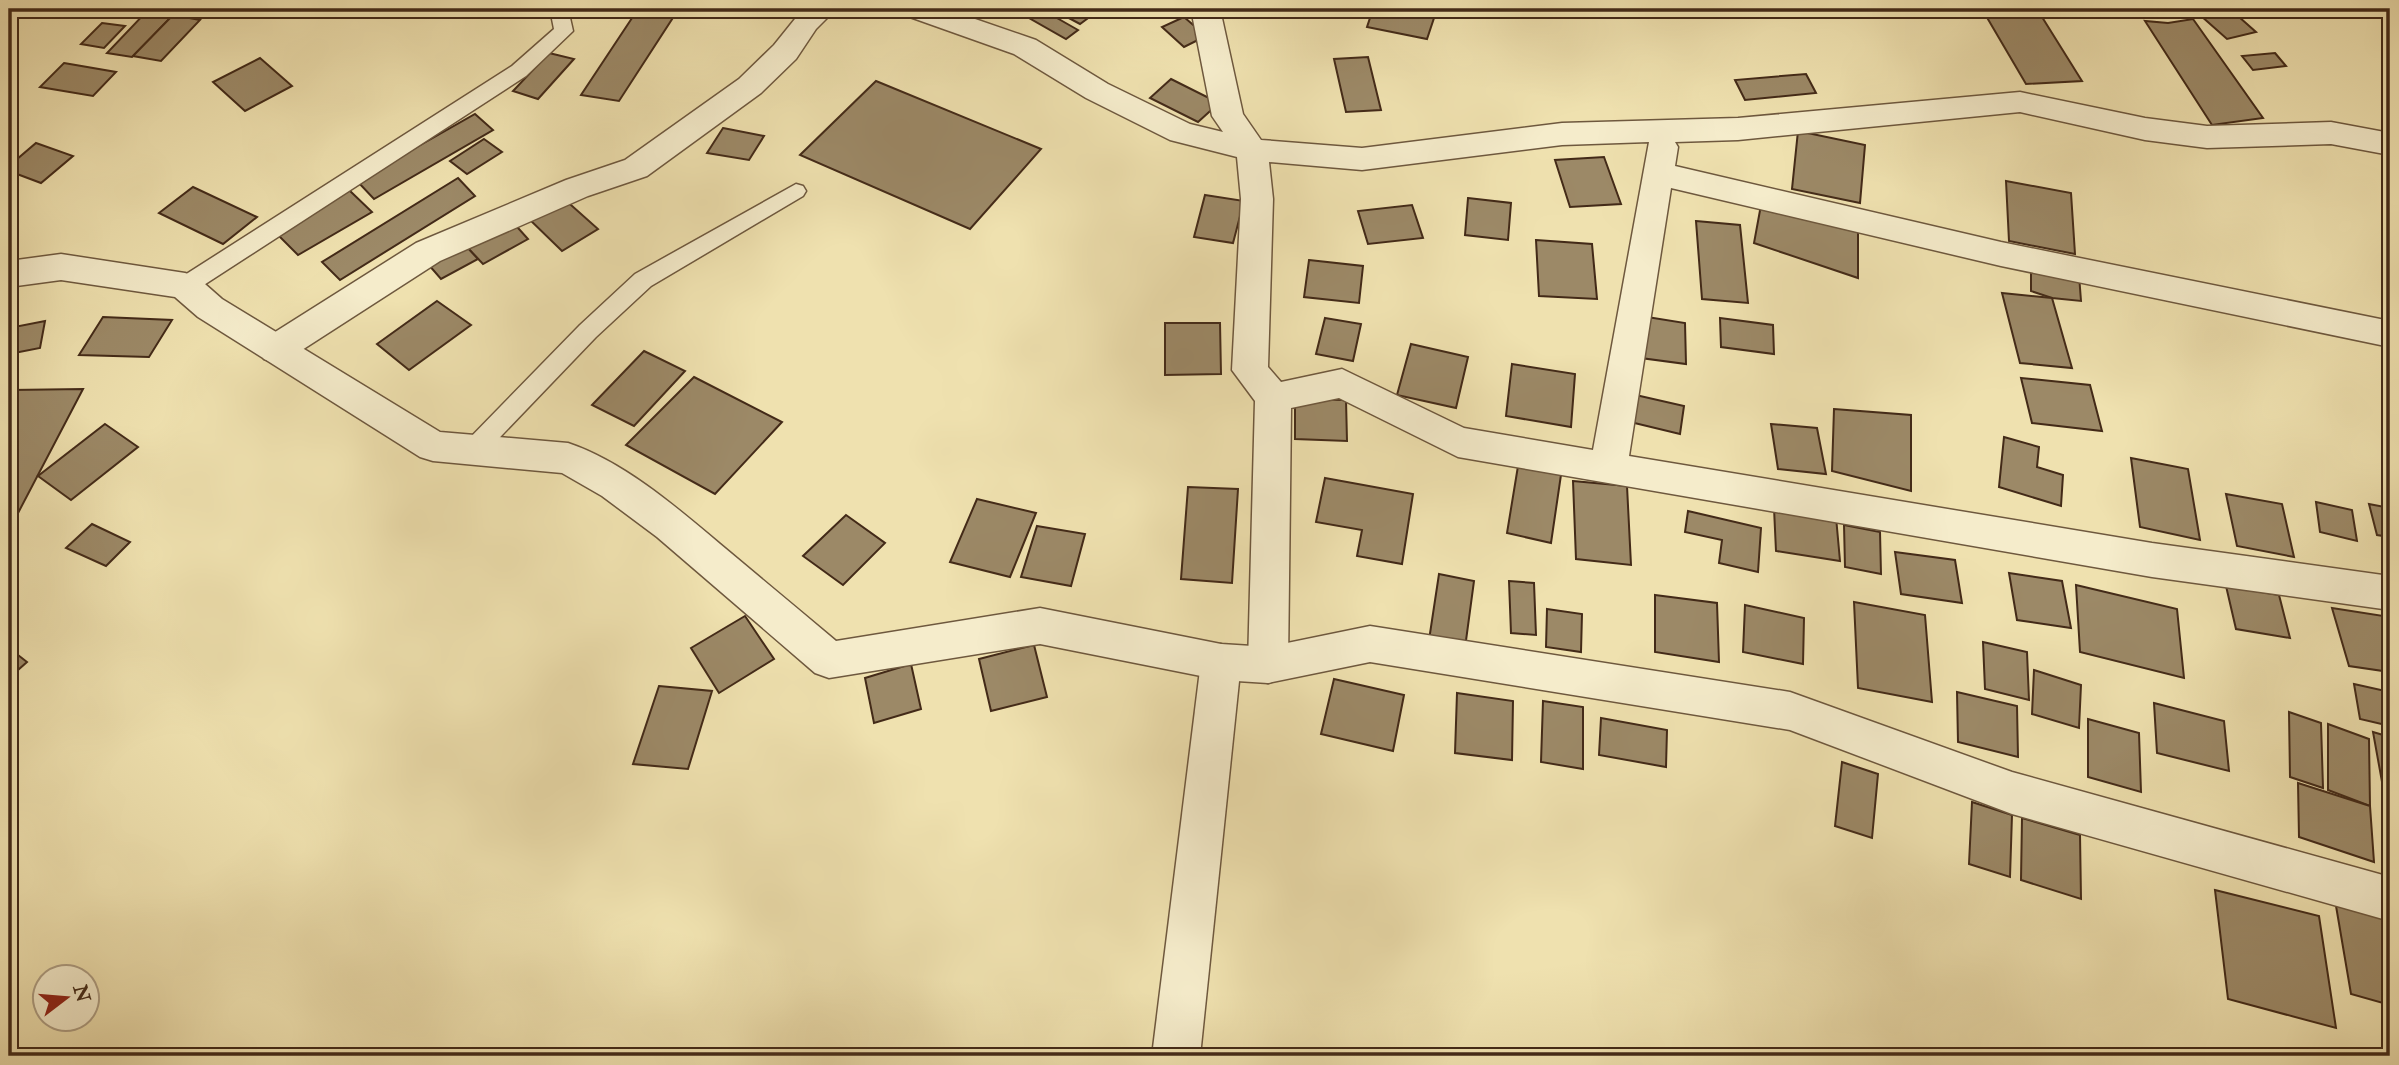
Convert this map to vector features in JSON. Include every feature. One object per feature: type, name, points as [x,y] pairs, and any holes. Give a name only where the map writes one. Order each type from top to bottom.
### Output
[{"type":"street","points":[[276,349],[428,252],[577,188],[636,168],[750,86],[785,52],[806,22],[821,9]]},
{"type":"street","points":[[917,9],[1025,47],[1097,91],[1181,132],[1252,150],[1362,159],[1562,134],[1738,129],[2020,102],[2133,127],[2207,137],[2331,133],[2390,144]]},
{"type":"street","points":[[1206,9],[1228,116],[1252,150],[1257,198],[1250,370],[1273,398],[1268,665]]},
{"type":"street","points":[[1609,466],[1665,131]]},
{"type":"street","points":[[1658,173],[2001,254],[2390,334]]},
{"type":"street","points":[[9,274],[61,267],[185,286],[210,308],[433,446],[568,458],[615,485],[671,526],[829,660],[1040,626],[1221,662],[1268,665],[1370,644],[1790,711],[2011,793],[2390,899]]},
{"type":"street","points":[[1273,398],[1342,383],[1458,443],[1609,466],[2152,560],[2390,593]]},
{"type":"street","points":[[1175,1056],[1221,662]]},
{"type":"lane","points":[[185,286],[519,71],[564,31],[559,9]]},
{"type":"lane","points":[[472,451],[588,331],[643,280],[796,191]]},
{"type":"building","points":[[638,9],[676,13],[619,101],[581,95]]},
{"type":"building","points":[[1013,9],[1041,9],[1078,30],[1066,39]]},
{"type":"building","points":[[1052,9],[1097,9],[1099,10],[1080,24]]},
{"type":"building","points":[[1373,9],[1418,9],[1436,12],[1427,39],[1367,27]]},
{"type":"building","points":[[1982,9],[2037,9],[2082,81],[2026,84]]},
{"type":"building","points":[[2230,9],[2256,32],[2227,39],[2200,15]]},
{"type":"building","points":[[147,11],[173,15],[132,57],[107,53]]},
{"type":"building","points":[[173,15],[200,20],[161,61],[133,56]]},
{"type":"building","points":[[1184,17],[1206,36],[1184,47],[1162,27]]},
{"type":"building","points":[[2193,19],[2263,118],[2212,125],[2145,21],[2168,23]]},
{"type":"building","points":[[102,23],[125,26],[104,48],[81,44]]},
{"type":"building","points":[[549,53],[574,59],[538,99],[513,91]]},
{"type":"building","points":[[2275,53],[2286,66],[2253,70],[2242,56]]},
{"type":"building","points":[[1368,57],[1381,110],[1346,112],[1334,59]]},
{"type":"building","points":[[260,58],[292,86],[245,111],[213,82]]},
{"type":"building","points":[[64,63],[116,72],[93,96],[40,87]]},
{"type":"building","points":[[1806,74],[1816,93],[1745,100],[1735,80]]},
{"type":"building","points":[[1171,79],[1219,103],[1198,122],[1150,98]]},
{"type":"building","points":[[876,81],[1041,149],[970,229],[800,155]]},
{"type":"building","points":[[475,114],[493,130],[374,199],[357,181]]},
{"type":"building","points":[[723,128],[764,136],[749,160],[707,153]]},
{"type":"building","points":[[1798,131],[1865,145],[1860,203],[1792,189]]},
{"type":"building","points":[[484,139],[502,152],[467,174],[450,161]]},
{"type":"building","points":[[36,143],[73,156],[41,183],[9,171],[9,166]]},
{"type":"building","points":[[1604,157],[1621,204],[1570,207],[1555,160]]},
{"type":"building","points":[[458,178],[475,196],[340,280],[322,262]]},
{"type":"building","points":[[2006,181],[2071,193],[2075,254],[2009,241]]},
{"type":"building","points":[[193,187],[257,217],[223,244],[159,213]]},
{"type":"building","points":[[348,189],[372,212],[298,255],[274,231]]},
{"type":"building","points":[[1205,195],[1244,201],[1233,243],[1194,237]]},
{"type":"building","points":[[562,197],[598,229],[562,251],[527,217]]},
{"type":"building","points":[[1468,198],[1511,203],[1508,240],[1465,235]]},
{"type":"building","points":[[1412,205],[1423,238],[1368,244],[1358,211]]},
{"type":"building","points":[[1761,205],[1858,225],[1858,278],[1754,243]]},
{"type":"building","points":[[510,219],[528,239],[483,264],[464,244]]},
{"type":"building","points":[[1696,221],[1740,225],[1748,303],[1702,299]]},
{"type":"building","points":[[1536,240],[1592,244],[1597,299],[1539,296]]},
{"type":"building","points":[[464,244],[478,259],[441,279],[428,264]]},
{"type":"building","points":[[1309,260],[1363,266],[1359,303],[1304,297]]},
{"type":"building","points":[[2031,265],[2079,275],[2081,301],[2052,298],[2031,291]]},
{"type":"building","points":[[2002,293],[2052,298],[2072,368],[2020,363]]},
{"type":"building","points":[[437,301],[471,325],[409,370],[377,344]]},
{"type":"building","points":[[1641,316],[1685,323],[1686,364],[1641,358]]},
{"type":"building","points":[[103,317],[172,320],[149,357],[79,355]]},
{"type":"building","points":[[1325,318],[1361,324],[1353,361],[1316,354]]},
{"type":"building","points":[[1720,318],[1773,325],[1774,354],[1721,347]]},
{"type":"building","points":[[45,321],[40,348],[9,354],[9,328]]},
{"type":"building","points":[[1165,323],[1220,323],[1221,374],[1165,375]]},
{"type":"building","points":[[1411,344],[1468,357],[1456,408],[1397,395]]},
{"type":"building","points":[[644,351],[685,371],[634,426],[592,405]]},
{"type":"building","points":[[1512,364],[1575,374],[1571,427],[1506,416]]},
{"type":"building","points":[[694,377],[782,422],[715,494],[626,445]]},
{"type":"building","points":[[2021,378],[2090,385],[2102,431],[2032,423]]},
{"type":"building","points":[[83,389],[17,515],[9,516],[11,390]]},
{"type":"building","points":[[1627,393],[1684,406],[1680,434],[1622,420]]},
{"type":"building","points":[[1295,399],[1346,400],[1347,441],[1295,439]]},
{"type":"building","points":[[1834,409],[1911,415],[1911,491],[1832,471]]},
{"type":"building","points":[[105,424],[138,447],[71,500],[38,476]]},
{"type":"building","points":[[1771,424],[1817,428],[1826,474],[1778,469]]},
{"type":"building","points":[[2004,437],[2039,447],[2037,467],[2063,475],[2061,506],[1999,487]]},
{"type":"building","points":[[2131,458],[2188,469],[2200,540],[2140,527]]},
{"type":"building","points":[[1519,460],[1562,468],[1551,543],[1507,533]]},
{"type":"building","points":[[1325,478],[1413,494],[1402,564],[1357,556],[1362,530],[1316,522]]},
{"type":"building","points":[[1573,481],[1627,486],[1631,565],[1576,559]]},
{"type":"building","points":[[1188,487],[1238,489],[1232,583],[1181,579]]},
{"type":"building","points":[[2226,494],[2282,504],[2294,557],[2237,546]]},
{"type":"building","points":[[977,499],[1036,513],[1010,577],[950,562]]},
{"type":"building","points":[[2316,502],[2352,510],[2357,541],[2320,532]]},
{"type":"building","points":[[2369,504],[2390,508],[2390,537],[2377,535]]},
{"type":"building","points":[[1774,508],[1836,517],[1840,561],[1776,551]]},
{"type":"building","points":[[1688,511],[1761,528],[1758,572],[1719,563],[1722,540],[1685,532]]},
{"type":"building","points":[[846,515],[885,543],[843,585],[803,556]]},
{"type":"building","points":[[92,524],[130,542],[106,566],[66,548]]},
{"type":"building","points":[[1844,525],[1880,532],[1881,574],[1845,567]]},
{"type":"building","points":[[1037,526],[1085,534],[1071,586],[1021,577]]},
{"type":"building","points":[[1895,552],[1955,560],[1962,603],[1901,594]]},
{"type":"building","points":[[2009,573],[2062,581],[2071,628],[2017,620]]},
{"type":"building","points":[[1439,574],[1474,581],[1465,648],[1429,640]]},
{"type":"building","points":[[1509,581],[1534,583],[1536,635],[1511,633]]},
{"type":"building","points":[[2076,585],[2177,609],[2184,678],[2080,652]]},
{"type":"building","points":[[2226,586],[2279,595],[2290,638],[2236,629]]},
{"type":"building","points":[[1655,595],[1717,603],[1719,662],[1655,652]]},
{"type":"building","points":[[1854,602],[1925,615],[1932,702],[1858,688]]},
{"type":"building","points":[[1745,605],[1804,618],[1803,664],[1743,652]]},
{"type":"building","points":[[2332,608],[2390,617],[2390,672],[2349,666]]},
{"type":"building","points":[[1547,609],[1582,614],[1581,652],[1546,647]]},
{"type":"building","points":[[745,616],[774,659],[719,693],[691,648]]},
{"type":"building","points":[[1983,642],[2027,652],[2029,700],[1985,689]]},
{"type":"building","points":[[1034,645],[1047,697],[991,711],[979,659]]},
{"type":"building","points":[[9,648],[27,662],[9,678]]},
{"type":"building","points":[[911,664],[921,709],[874,723],[865,678]]},
{"type":"building","points":[[2034,670],[2081,685],[2079,728],[2032,714]]},
{"type":"building","points":[[1334,679],[1404,695],[1393,751],[1321,734]]},
{"type":"building","points":[[2354,684],[2390,692],[2390,726],[2360,719]]},
{"type":"building","points":[[659,686],[712,691],[688,769],[633,764]]},
{"type":"building","points":[[1957,692],[2017,706],[2018,757],[1958,742]]},
{"type":"building","points":[[1457,693],[1513,701],[1512,760],[1455,753]]},
{"type":"building","points":[[1543,701],[1583,707],[1583,769],[1541,762]]},
{"type":"building","points":[[2154,703],[2224,721],[2229,771],[2157,753]]},
{"type":"building","points":[[2289,712],[2321,723],[2323,788],[2290,777]]},
{"type":"building","points":[[1601,718],[1667,730],[1666,767],[1599,755]]},
{"type":"building","points":[[2088,719],[2139,733],[2141,792],[2088,777]]},
{"type":"building","points":[[2328,724],[2369,739],[2370,806],[2328,790]]},
{"type":"building","points":[[2373,732],[2390,737],[2390,826]]},
{"type":"building","points":[[1842,762],[1878,774],[1872,838],[1835,826]]},
{"type":"building","points":[[2298,783],[2370,806],[2374,862],[2299,837]]},
{"type":"building","points":[[1972,802],[2012,815],[2010,877],[1969,864]]},
{"type":"building","points":[[2022,818],[2080,835],[2081,899],[2021,880]]},
{"type":"building","points":[[2215,890],[2319,916],[2336,1028],[2228,999]]},
{"type":"building","points":[[2335,900],[2390,914],[2390,1005],[2351,994]]}]
